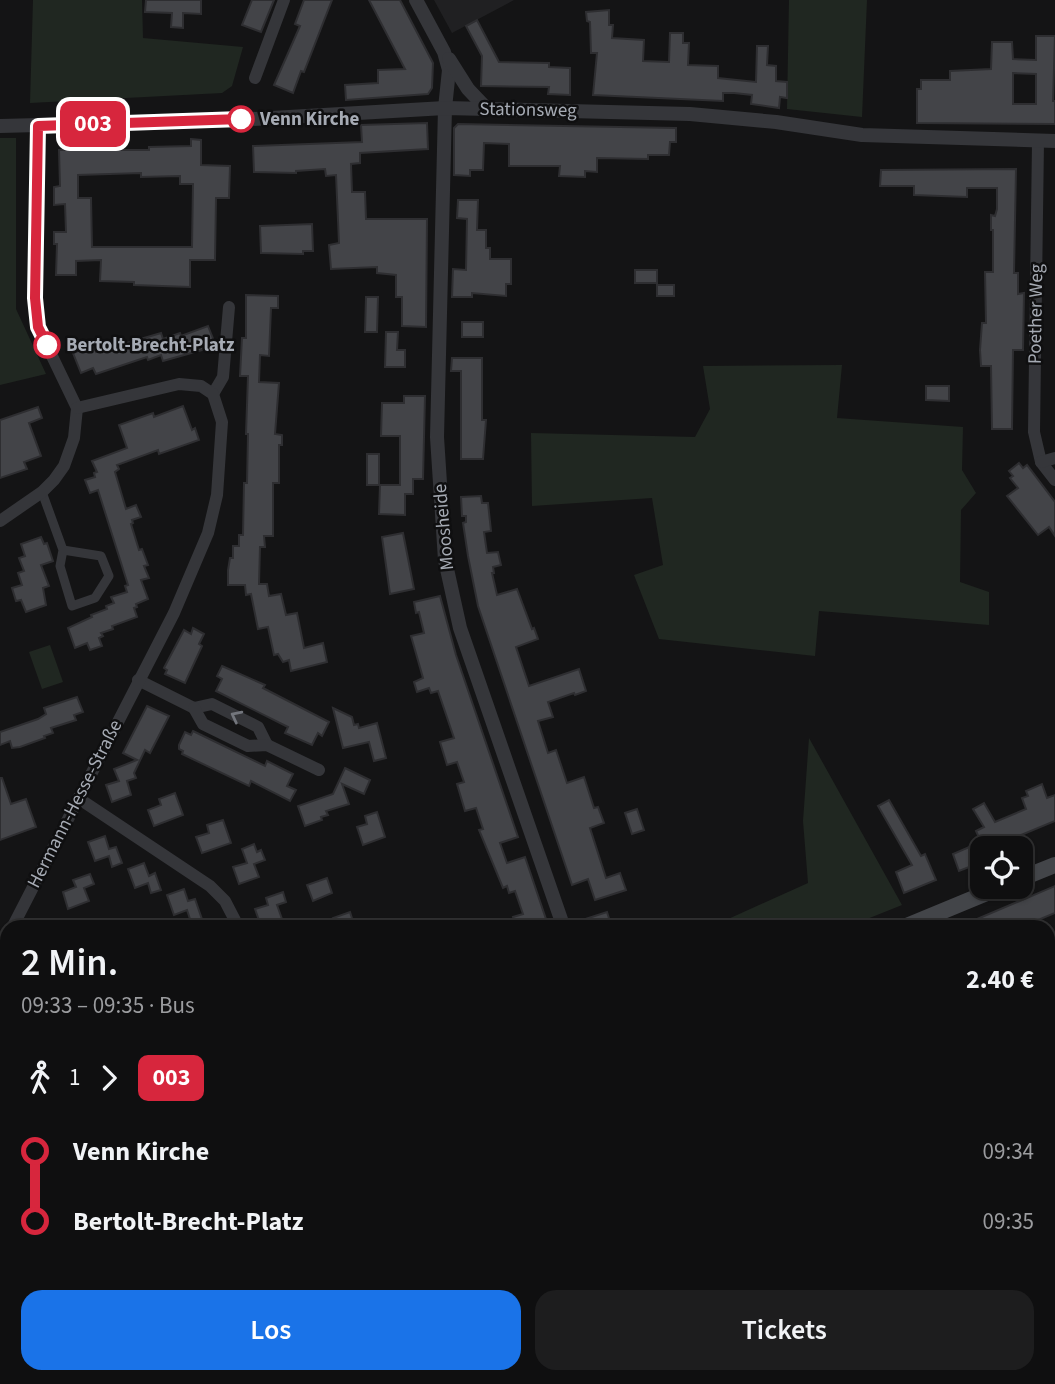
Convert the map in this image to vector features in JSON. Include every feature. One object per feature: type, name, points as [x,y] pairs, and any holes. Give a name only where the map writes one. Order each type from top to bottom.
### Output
[{"type":"main road","points":[[1033,874],[1055,865]]},
{"type":"main road","points":[[921,920],[972,899]]},
{"type":"street","points":[[254,78],[284,0]]},
{"type":"street","points":[[416,0],[468,89],[487,109]]},
{"type":"street","name":"Moosheide","points":[[444,52],[449,70],[445,108],[437,437],[445,559],[460,628],[561,920]]},
{"type":"street","name":"Stationsweg","points":[[0,126],[236,120],[445,108],[690,114],[776,122],[862,135],[1055,141]]},
{"type":"street","points":[[0,521],[42,492],[64,466],[71,453],[77,408],[38,327],[35,298],[38,126]]},
{"type":"street","name":"Poether Weg","points":[[1038,142],[1034,432],[1041,462],[1055,480]]},
{"type":"street","points":[[77,408],[179,384],[201,386],[213,394],[223,377],[229,307]]},
{"type":"street","name":"Hermann-Hesse-Straße","points":[[16,920],[174,613],[208,533],[217,495],[222,422],[213,394]]},
{"type":"street","points":[[1041,462],[1055,458]]},
{"type":"street","points":[[42,492],[63,550],[60,566],[72,606],[95,597],[109,576],[101,556],[63,550]]},
{"type":"street","points":[[138,680],[194,708],[202,724],[248,746],[267,745],[319,770]]},
{"type":"street","points":[[194,708],[212,704],[258,727],[267,745]]},
{"type":"street","points":[[78,797],[210,886],[225,901],[235,920]]},
{"type":"shaded area","points":[[33,0],[142,0],[143,38],[243,47],[232,86],[222,93],[30,103]]},
{"type":"shaded area","points":[[434,0],[514,0],[452,33]]},
{"type":"shaded area","points":[[789,0],[867,0],[862,117],[787,109]]},
{"type":"shaded area","points":[[0,138],[16,138],[16,309],[46,374],[0,385]]},
{"type":"shaded area","points":[[842,365],[837,418],[963,427],[962,470],[976,493],[961,510],[960,582],[989,592],[989,625],[819,611],[815,656],[659,639],[634,575],[663,565],[652,498],[532,506],[531,433],[695,437],[710,409],[703,366]]},
{"type":"shaded area","points":[[50,645],[63,682],[42,689],[29,652]]},
{"type":"shaded area","points":[[809,738],[902,905],[864,920],[726,920],[808,883],[803,821]]},
{"type":"building","points":[[146,0],[201,0],[201,14],[183,13],[183,28],[171,27],[172,13],[145,12]]},
{"type":"building","points":[[252,0],[274,0],[261,32],[242,25]]},
{"type":"building","points":[[304,0],[332,0],[293,93],[274,85],[300,26],[295,24]]},
{"type":"building","points":[[369,0],[400,0],[433,63],[432,88],[428,94],[346,100],[345,85],[378,83],[378,70],[405,69]]},
{"type":"building","points":[[609,10],[609,25],[613,25],[612,38],[644,40],[643,61],[669,62],[670,33],[683,33],[683,43],[689,43],[688,65],[718,66],[718,78],[756,82],[757,46],[768,46],[767,65],[776,66],[776,81],[787,82],[787,98],[780,97],[779,108],[751,104],[752,95],[734,93],[723,93],[723,101],[593,95],[597,53],[591,53],[590,22],[587,21],[586,12]]},
{"type":"building","points":[[477,20],[499,62],[549,63],[549,67],[570,68],[570,95],[548,94],[549,87],[481,86],[482,56],[466,26]]},
{"type":"building","points":[[1036,36],[1055,36],[1055,124],[917,123],[917,89],[921,89],[921,80],[950,80],[950,71],[991,69],[992,42],[1012,42],[1013,59],[1036,60]],"holes":[[[1013,73],[1036,74],[1036,104],[1013,104]]]},
{"type":"building","points":[[427,123],[428,149],[360,153],[360,163],[351,164],[352,192],[365,192],[366,219],[427,219],[426,327],[402,326],[402,297],[396,297],[396,275],[377,273],[377,267],[331,269],[329,245],[339,243],[336,175],[326,176],[325,169],[296,173],[254,172],[253,146],[362,142],[361,125]]},
{"type":"building","points":[[458,124],[676,128],[676,142],[670,142],[669,155],[648,155],[648,159],[597,158],[597,172],[585,171],[585,177],[559,176],[560,166],[509,166],[509,144],[484,143],[483,170],[470,170],[470,176],[454,175],[454,128]]},
{"type":"building","points":[[191,139],[201,140],[201,165],[230,166],[229,198],[216,198],[215,260],[190,260],[190,287],[100,281],[101,260],[76,261],[76,275],[56,275],[57,244],[54,244],[54,232],[66,232],[65,204],[54,205],[54,187],[60,186],[59,150],[149,150],[149,147],[191,146]],"holes":[[[141,173],[141,177],[180,176],[180,184],[193,184],[192,247],[92,247],[91,198],[78,198],[78,175]]]},
{"type":"building","points":[[1016,169],[1014,273],[1018,273],[1018,294],[1024,293],[1023,350],[1013,350],[1012,429],[992,429],[991,366],[981,366],[980,350],[982,323],[986,323],[985,272],[993,272],[991,215],[995,216],[997,209],[997,188],[967,188],[967,197],[914,195],[914,186],[880,186],[881,170]]},
{"type":"building","points":[[458,200],[478,200],[477,230],[486,230],[486,248],[490,248],[490,259],[511,259],[511,284],[506,284],[506,296],[472,293],[472,297],[452,297],[453,269],[466,270],[467,219],[457,218]]},
{"type":"building","points":[[312,224],[313,251],[303,251],[303,254],[261,253],[260,226]]},
{"type":"building","points":[[635,270],[657,270],[657,283],[635,283]]},
{"type":"building","points":[[657,285],[674,285],[674,296],[657,296]]},
{"type":"building","points":[[246,295],[278,296],[278,308],[271,308],[269,356],[260,355],[259,382],[279,383],[275,434],[282,435],[282,445],[279,445],[279,483],[273,483],[273,536],[264,536],[265,547],[260,547],[259,584],[267,584],[269,596],[281,594],[286,615],[297,613],[304,648],[323,643],[327,662],[291,671],[289,660],[283,662],[278,654],[274,655],[268,627],[258,629],[251,594],[246,595],[245,585],[228,585],[233,546],[239,546],[239,535],[243,535],[244,483],[247,483],[248,376],[240,376],[242,338],[246,338]]},
{"type":"building","points":[[366,297],[378,297],[377,332],[365,332]]},
{"type":"building","points":[[462,322],[483,322],[483,337],[462,337]]},
{"type":"building","points":[[208,326],[216,346],[163,361],[161,355],[148,360],[147,357],[96,374],[93,368],[81,373],[73,353],[93,345],[96,352],[161,333],[163,339],[180,333],[181,336]]},
{"type":"building","points":[[386,332],[398,332],[397,350],[405,350],[405,367],[385,367]]},
{"type":"building","points":[[452,358],[482,358],[482,420],[486,420],[483,459],[461,459],[461,371],[451,371]]},
{"type":"building","points":[[926,386],[949,386],[949,401],[926,400]]},
{"type":"building","points":[[404,396],[425,396],[423,479],[413,479],[413,494],[405,494],[405,515],[379,514],[380,485],[400,485],[400,436],[381,436],[382,403],[404,403]]},
{"type":"building","points":[[183,406],[199,440],[159,454],[158,450],[117,465],[119,469],[115,472],[126,509],[136,505],[141,517],[132,520],[131,524],[139,550],[142,549],[148,565],[144,566],[149,578],[141,580],[148,599],[136,604],[137,607],[134,608],[137,617],[101,633],[103,636],[99,638],[102,646],[90,650],[87,643],[75,648],[68,628],[107,609],[106,606],[114,603],[111,597],[127,592],[125,586],[128,585],[98,490],[90,493],[85,480],[95,477],[94,473],[97,472],[92,461],[127,448],[119,425],[153,413],[154,417]]},
{"type":"building","points":[[38,407],[42,418],[29,423],[41,456],[24,462],[27,469],[0,478],[0,420]]},
{"type":"building","points":[[367,454],[379,454],[379,485],[367,485]]},
{"type":"building","points":[[1019,463],[1023,468],[1027,465],[1055,502],[1055,536],[1049,527],[1038,535],[1007,496],[1018,488],[1010,478],[1013,476],[1009,471]]},
{"type":"building","points":[[481,496],[482,503],[488,503],[491,531],[484,532],[487,553],[498,552],[501,565],[493,567],[492,573],[497,595],[517,589],[538,639],[516,647],[529,686],[579,669],[586,691],[548,702],[553,717],[538,721],[548,753],[556,750],[567,783],[584,777],[594,808],[598,807],[604,823],[590,828],[606,878],[620,873],[626,890],[595,900],[588,879],[572,885],[478,606],[468,556],[463,523],[466,522],[466,516],[462,516],[461,497]]},
{"type":"building","points":[[403,533],[414,589],[390,594],[382,537]]},
{"type":"building","points":[[41,537],[44,544],[47,543],[53,561],[41,565],[49,586],[43,588],[46,605],[26,612],[21,600],[16,601],[12,588],[22,585],[18,573],[24,571],[19,558],[25,556],[21,544]]},
{"type":"building","points":[[440,596],[456,655],[518,837],[500,843],[507,863],[525,857],[546,920],[514,920],[513,917],[523,914],[515,891],[509,893],[507,886],[503,888],[479,830],[483,829],[476,808],[465,811],[457,784],[464,782],[457,762],[447,765],[440,742],[454,738],[438,691],[431,693],[429,688],[417,692],[414,682],[423,678],[411,636],[424,633],[414,602]]},
{"type":"building","points":[[193,628],[204,634],[199,644],[202,646],[185,683],[165,674],[167,670],[164,668],[184,630],[191,634]]},
{"type":"building","points":[[222,666],[265,685],[263,688],[329,722],[322,736],[318,733],[312,745],[285,733],[288,727],[216,691],[222,679],[217,676]]},
{"type":"building","points":[[77,697],[83,712],[74,715],[76,720],[51,728],[53,733],[44,736],[45,738],[20,747],[12,748],[10,741],[0,745],[0,732],[38,719],[46,714],[44,708]]},
{"type":"building","points":[[147,706],[169,716],[150,753],[145,750],[134,773],[136,778],[127,781],[131,795],[112,802],[106,785],[119,781],[114,769],[137,760],[123,753]]},
{"type":"building","points":[[333,708],[352,717],[354,725],[358,724],[359,728],[377,723],[386,758],[374,761],[369,742],[343,748]]},
{"type":"building","points":[[193,731],[265,766],[267,761],[293,774],[287,786],[296,790],[290,801],[251,781],[249,786],[182,754],[179,745],[185,732],[191,735]]},
{"type":"building","points":[[345,768],[370,780],[364,794],[342,784],[349,804],[326,811],[328,815],[321,817],[322,820],[305,826],[298,806],[333,794]]},
{"type":"building","points":[[0,778],[11,804],[26,799],[36,827],[0,840]]},
{"type":"building","points":[[1042,784],[1047,798],[1055,795],[1055,821],[1019,836],[978,836],[976,831],[984,827],[973,809],[984,803],[995,822],[1026,809],[1022,798],[1028,796],[1026,791]]},
{"type":"building","points":[[175,793],[183,815],[154,826],[148,810],[161,805],[159,799]]},
{"type":"building","points":[[889,800],[921,856],[925,854],[936,880],[904,893],[896,872],[912,865],[878,806]]},
{"type":"building","points":[[637,809],[644,830],[632,834],[625,813]]},
{"type":"building","points":[[377,812],[385,837],[363,845],[357,827],[367,824],[365,816]]},
{"type":"building","points":[[223,820],[231,843],[202,853],[196,837],[209,833],[207,825]]},
{"type":"building","points":[[105,836],[109,849],[116,847],[122,863],[112,867],[109,856],[95,861],[88,842]]},
{"type":"building","points":[[254,844],[257,852],[261,850],[265,860],[254,864],[259,877],[239,884],[233,867],[247,863],[242,849]]},
{"type":"building","points":[[970,847],[970,867],[959,871],[953,854]]},
{"type":"building","points":[[144,863],[149,876],[155,873],[161,890],[151,893],[148,883],[135,888],[128,869]]},
{"type":"building","points":[[90,874],[94,884],[84,888],[89,901],[68,909],[63,892],[76,887],[73,880]]},
{"type":"building","points":[[327,878],[332,893],[313,901],[307,885]]},
{"type":"building","points":[[1055,886],[1055,913],[1038,920],[975,920],[1024,899],[1033,899],[1033,895]]},
{"type":"building","points":[[184,889],[188,901],[195,899],[202,920],[190,920],[187,910],[174,915],[167,895]]},
{"type":"building","points":[[283,892],[286,902],[277,905],[282,919],[259,920],[255,909],[268,905],[266,898]]},
{"type":"building","points":[[350,912],[352,920],[334,920],[333,918]]},
{"type":"building","points":[[607,912],[610,920],[582,920]]},
{"type":"bus line","name":"003","points":[[47,345],[38,327],[35,298],[38,126],[241,119]]},
{"type":"place","name":"Venn Kirche","points":[[241,119]]},
{"type":"place","name":"Bertolt-Brecht-Platz","points":[[47,345]]}]
